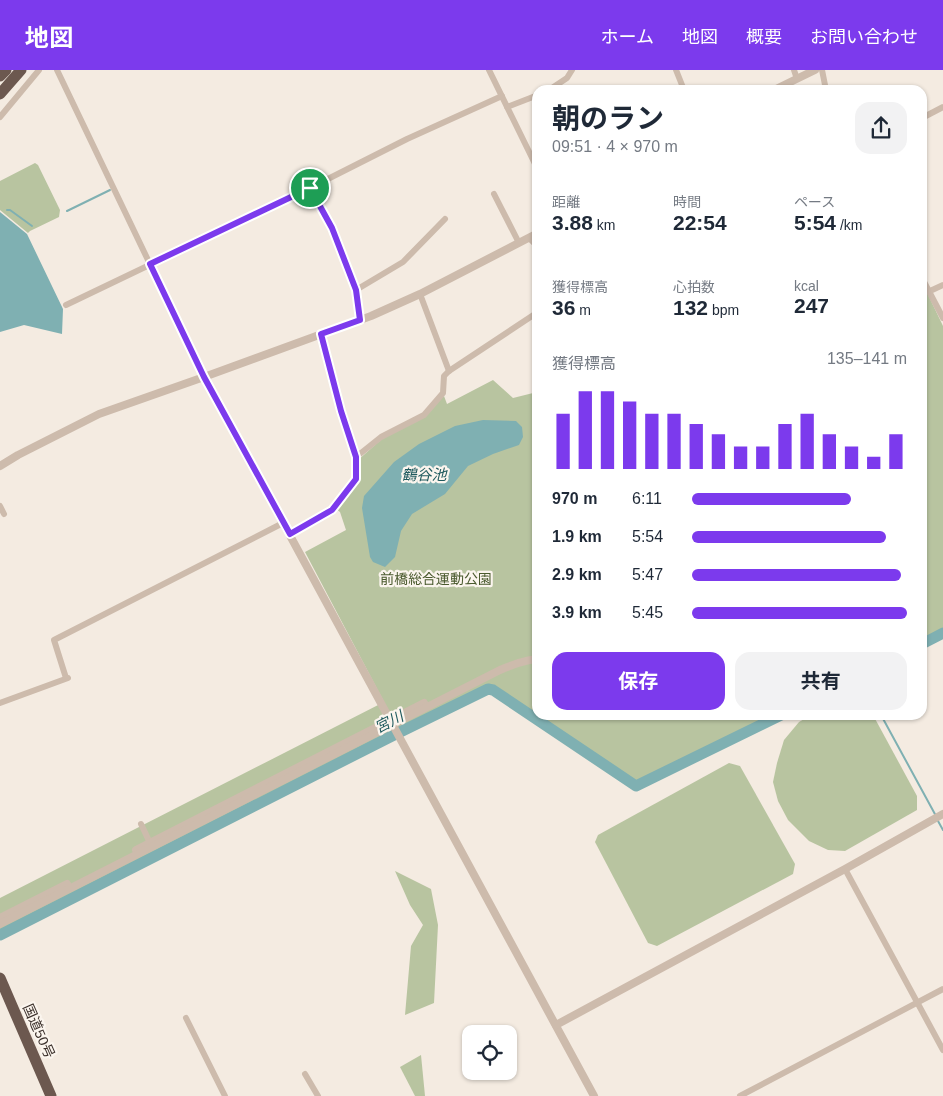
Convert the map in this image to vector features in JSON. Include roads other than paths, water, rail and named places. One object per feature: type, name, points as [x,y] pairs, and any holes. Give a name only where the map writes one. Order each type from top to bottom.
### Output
[{"type":"highway","points":[[0,76],[6,70]]},
{"type":"highway","points":[[0,94],[21,70]]},
{"type":"highway","name":"国道50号","points":[[0,978],[51,1096]]},
{"type":"street","points":[[0,117],[39,70]]},
{"type":"street","points":[[57,70],[204,377],[594,1096]]},
{"type":"street","points":[[489,70],[532,158]]},
{"type":"street","points":[[556,85],[567,78],[572,70]]},
{"type":"street","points":[[676,70],[682,85]]},
{"type":"street","points":[[794,70],[797,79]]},
{"type":"street","points":[[784,85],[815,70]]},
{"type":"street","points":[[822,70],[825,85]]},
{"type":"street","points":[[66,305],[502,96]]},
{"type":"street","points":[[507,107],[532,97]]},
{"type":"street","points":[[927,115],[943,107]]},
{"type":"street","points":[[310,188],[332,228],[356,290],[360,320]]},
{"type":"street","points":[[494,194],[518,243]]},
{"type":"street","points":[[356,290],[403,262],[445,219]]},
{"type":"street","points":[[0,466],[99,414],[360,320],[420,294],[532,236]]},
{"type":"street","points":[[529,238],[532,241]]},
{"type":"street","points":[[930,291],[943,285]]},
{"type":"street","points":[[927,286],[943,318]]},
{"type":"street","points":[[420,294],[449,371]]},
{"type":"street","points":[[356,457],[381,437],[424,415],[443,393],[444,376],[449,371],[532,316]]},
{"type":"street","points":[[290,534],[332,510],[356,479],[356,457],[341,411],[321,334]]},
{"type":"street","points":[[0,506],[4,514]]},
{"type":"street","points":[[0,703],[67,678],[54,640],[284,523]]},
{"type":"street","points":[[393,725],[502,664],[532,655]]},
{"type":"street","points":[[0,918],[393,725],[500,670],[532,659]]},
{"type":"street","points":[[556,1025],[943,814]]},
{"type":"street","points":[[140,824],[151,845]]},
{"type":"street","points":[[0,924],[151,845]]},
{"type":"street","points":[[845,869],[943,1050]]},
{"type":"street","points":[[740,1096],[943,989]]},
{"type":"street","points":[[186,1018],[225,1096]]},
{"type":"street","points":[[304,1074],[318,1096]]},
{"type":"water","points":[[0,212],[27,234],[63,309],[62,334],[24,325],[0,332]]},
{"type":"water","name":"鶴谷池","points":[[483,420],[516,421],[522,427],[523,437],[519,445],[493,454],[468,466],[445,494],[412,514],[401,531],[395,557],[385,567],[373,562],[370,557],[362,508],[364,496],[394,462],[419,444],[455,426]]},
{"type":"waterway","points":[[67,211],[110,190]]},
{"type":"waterway","points":[[7,210],[10,210],[32,226]]},
{"type":"waterway","name":"宮川","points":[[927,641],[943,633]]},
{"type":"waterway","name":"宮川","points":[[0,935],[488,689],[493,690],[532,716]]},
{"type":"waterway","name":"宮川","points":[[538,720],[636,786],[771,720]]},
{"type":"waterway","points":[[884,720],[936,816]]},
{"type":"waterway","points":[[938,821],[943,830]]},
{"type":"park label","name":"前橋総合運動公園","points":[[436,579]]}]
